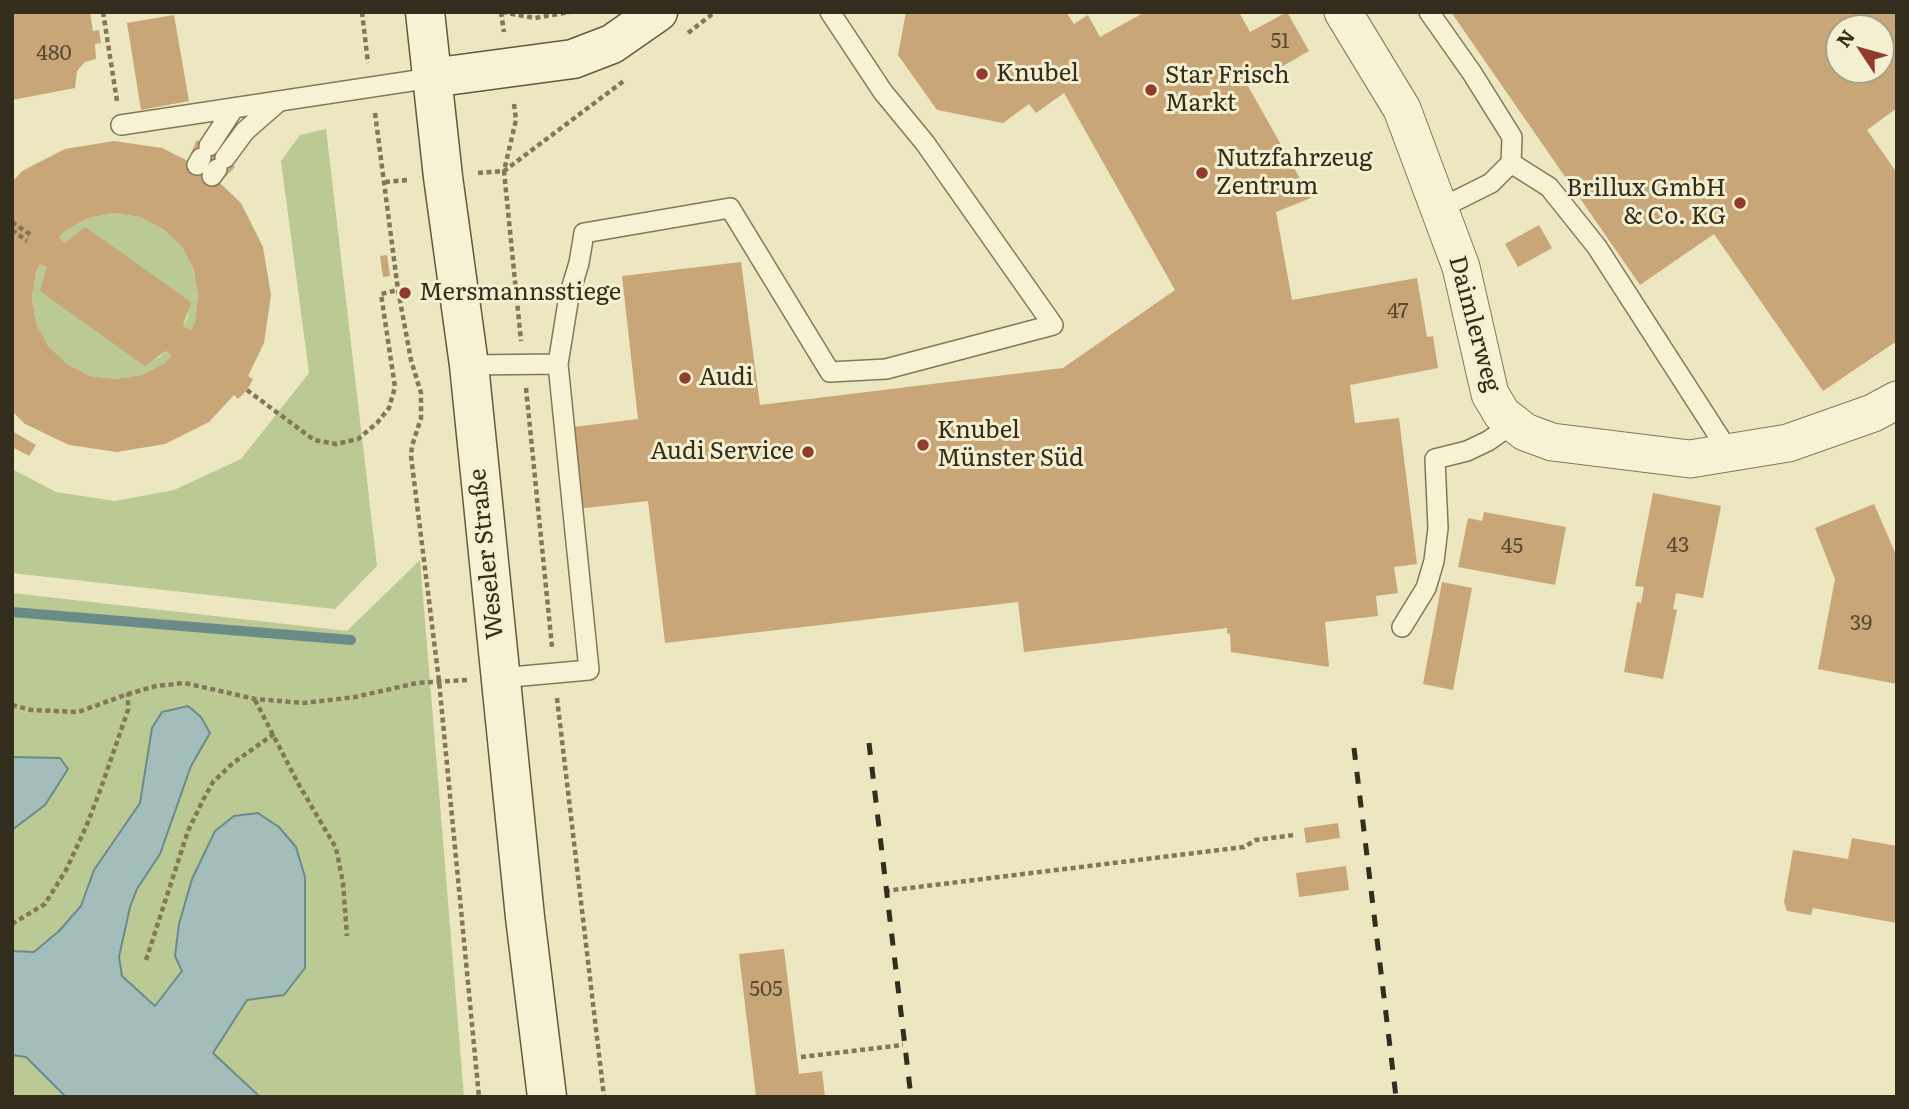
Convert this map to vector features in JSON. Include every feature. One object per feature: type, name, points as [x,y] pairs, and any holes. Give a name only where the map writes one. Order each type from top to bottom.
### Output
[{"type":"main road","name":"Weseler Straße","points":[[425,12],[469,365],[525,917],[547,1097]]},
{"type":"main road","points":[[432,78],[573,59],[670,25]]},
{"type":"street","name":"Daimlerweg","points":[[1343,12],[1402,109],[1461,268],[1490,394],[1502,414],[1525,432],[1552,442],[1690,458],[1788,443],[1873,413],[1897,400]]},
{"type":"lane","points":[[500,678],[589,670],[558,364],[569,296],[584,233],[730,208],[830,372],[886,369],[1053,326],[925,143],[883,92],[830,12]]},
{"type":"lane","points":[[1429,12],[1512,137],[1511,163],[1491,183],[1440,209]]},
{"type":"lane","points":[[121,125],[432,78]]},
{"type":"lane","points":[[232,108],[210,162],[279,101]]},
{"type":"lane","points":[[1511,163],[1549,187],[1597,247],[1729,452]]},
{"type":"lane","points":[[469,365],[558,364]]},
{"type":"lane","points":[[1402,626],[1426,588],[1434,561],[1438,528],[1435,459],[1467,451],[1488,441],[1514,423]]},
{"type":"path","points":[[103,12],[121,125]]},
{"type":"path","points":[[502,12],[536,18],[570,12]]},
{"type":"path","points":[[670,25],[715,12]]},
{"type":"path","points":[[604,1097],[555,673],[504,170],[626,79]]},
{"type":"path","points":[[375,118],[398,290],[411,360],[421,393],[421,418],[414,436],[411,456],[439,681],[479,1097]]},
{"type":"path","points":[[12,222],[29,238],[12,230]]},
{"type":"path","points":[[247,390],[314,440],[337,444],[358,439],[377,423],[389,408],[395,387],[382,294],[398,290]]},
{"type":"path","points":[[12,705],[32,710],[78,712],[156,686],[185,683],[255,699],[304,703],[439,681]]},
{"type":"path","points":[[12,924],[45,904],[66,870],[86,827],[128,710],[128,694]]},
{"type":"path","points":[[255,699],[299,785],[336,848],[343,883],[347,936]]},
{"type":"path","points":[[145,960],[184,843],[202,800],[213,782],[233,763],[274,734]]},
{"type":"path","points":[[885,891],[1244,847],[1256,840],[1294,835]]},
{"type":"path","points":[[801,1057],[903,1045]]},
{"type":"green space","points":[[326,129],[377,566],[335,609],[12,573],[12,469],[56,492],[115,501],[174,490],[241,459],[309,373],[281,161],[300,135]]},
{"type":"green space","points":[[114,213],[140,217],[163,229],[182,247],[194,270],[198,295],[195,321],[191,330],[183,326],[189,304],[83,230],[65,243],[59,237],[88,218]]},
{"type":"green space","points":[[40,264],[47,267],[42,289],[147,363],[166,351],[171,356],[165,363],[142,375],[116,379],[90,376],[67,364],[48,346],[36,323],[32,298]]},
{"type":"green space","points":[[420,560],[464,1097],[260,1097],[213,1053],[247,1000],[283,995],[305,877],[296,847],[279,827],[192,879],[179,924],[175,956],[182,971],[155,1006],[122,976],[119,957],[130,907],[137,889],[160,854],[191,766],[210,733],[188,706],[161,712],[152,728],[140,803],[94,870],[81,906],[59,931],[34,952],[12,950],[12,830],[45,805],[60,758],[12,757],[12,593],[347,631]]},
{"type":"green space","points":[[12,1055],[26,1057],[66,1097],[12,1097]]},
{"type":"water","points":[[188,706],[201,717],[210,733],[191,766],[160,854],[137,889],[130,907],[119,957],[122,976],[155,1006],[182,971],[175,956],[179,924],[192,879],[215,831],[234,816],[258,813],[279,827],[296,847],[305,877],[305,968],[284,995],[247,1000],[213,1053],[260,1097],[66,1097],[26,1057],[12,1055],[12,951],[34,952],[59,931],[81,906],[94,870],[140,803],[152,728],[162,712]]},
{"type":"water","points":[[12,757],[60,758],[68,769],[45,805],[12,830]]},
{"type":"building","points":[[12,12],[90,12],[93,31],[99,30],[101,43],[95,44],[96,59],[85,62],[77,71],[75,88],[12,100]]},
{"type":"building","points":[[906,12],[1066,12],[1074,24],[1088,15],[1100,37],[1145,12],[1239,12],[1250,32],[1287,12],[1309,51],[1248,86],[1311,198],[1276,212],[1292,300],[1417,278],[1427,337],[1433,336],[1438,368],[1350,385],[1355,423],[1399,418],[1417,564],[1394,567],[1398,593],[1376,596],[1378,616],[1325,622],[1329,667],[1231,652],[1230,633],[1227,634],[1227,628],[1024,652],[1018,602],[665,643],[648,501],[576,509],[566,428],[638,419],[622,276],[741,262],[760,405],[1063,368],[1175,290],[1064,93],[1036,113],[1029,104],[1003,123],[937,110],[898,55]]},
{"type":"building","name":"Brillux GmbH & Co. KG","points":[[1451,12],[1897,12],[1897,108],[1867,130],[1897,173],[1897,341],[1823,391],[1714,234],[1640,285]]},
{"type":"building","points":[[174,15],[189,101],[141,110],[127,23]]},
{"type":"building","points":[[197,140],[218,151],[235,167],[225,177],[210,162],[191,153]]},
{"type":"building","points":[[114,141],[162,148],[206,170],[241,203],[263,247],[271,295],[264,343],[248,376],[253,379],[238,399],[234,395],[209,422],[165,444],[117,452],[69,445],[25,424],[12,411],[12,182],[22,171],[65,149]],"holes":[[[114,213],[140,217],[163,229],[182,247],[194,270],[198,295],[195,321],[191,330],[183,326],[191,302],[85,227],[65,243],[59,237],[88,218]],[[40,264],[47,267],[40,291],[145,366],[166,351],[171,356],[165,363],[142,375],[116,379],[90,376],[67,364],[48,346],[36,323],[32,298]]]},
{"type":"building","points":[[1539,225],[1552,248],[1518,267],[1505,244]]},
{"type":"building","points":[[387,255],[390,276],[383,277],[380,256]]},
{"type":"building","points":[[12,431],[36,445],[29,456],[12,447]]},
{"type":"building","points":[[1653,493],[1721,506],[1703,598],[1676,593],[1673,609],[1677,610],[1663,679],[1624,672],[1637,602],[1641,603],[1644,587],[1635,586]]},
{"type":"building","points":[[1874,504],[1897,557],[1897,684],[1818,669],[1835,579],[1815,528]]},
{"type":"building","points":[[1484,512],[1566,527],[1555,585],[1458,567],[1468,518],[1482,521]]},
{"type":"building","points":[[1442,582],[1472,588],[1453,690],[1423,684]]},
{"type":"building","points":[[1338,823],[1340,838],[1306,843],[1304,828]]},
{"type":"building","points":[[1852,838],[1897,846],[1897,923],[1813,908],[1811,915],[1787,911],[1784,902],[1793,850],[1848,859]]},
{"type":"building","points":[[1346,866],[1349,890],[1299,897],[1296,873]]},
{"type":"building","points":[[784,949],[799,1074],[822,1071],[825,1097],[756,1097],[739,954]]},
{"type":"waterway","points":[[12,612],[351,640]]},
{"type":"railway","points":[[869,743],[911,1097]]},
{"type":"railway","points":[[1354,748],[1396,1097]]},
{"type":"place","name":"Knubel","points":[[982,74]]},
{"type":"place","name":"Star Frisch Markt","points":[[1151,90]]},
{"type":"place","name":"Nutzfahrzeug Zentrum","points":[[1202,173]]},
{"type":"place","name":"Brillux GmbH & Co. KG","points":[[1740,203]]},
{"type":"place","name":"Mersmannsstiege","points":[[405,293]]},
{"type":"place","name":"Audi","points":[[685,378]]},
{"type":"place","name":"Knubel Münster Süd","points":[[923,445]]},
{"type":"place","name":"Audi Service","points":[[808,452]]}]
